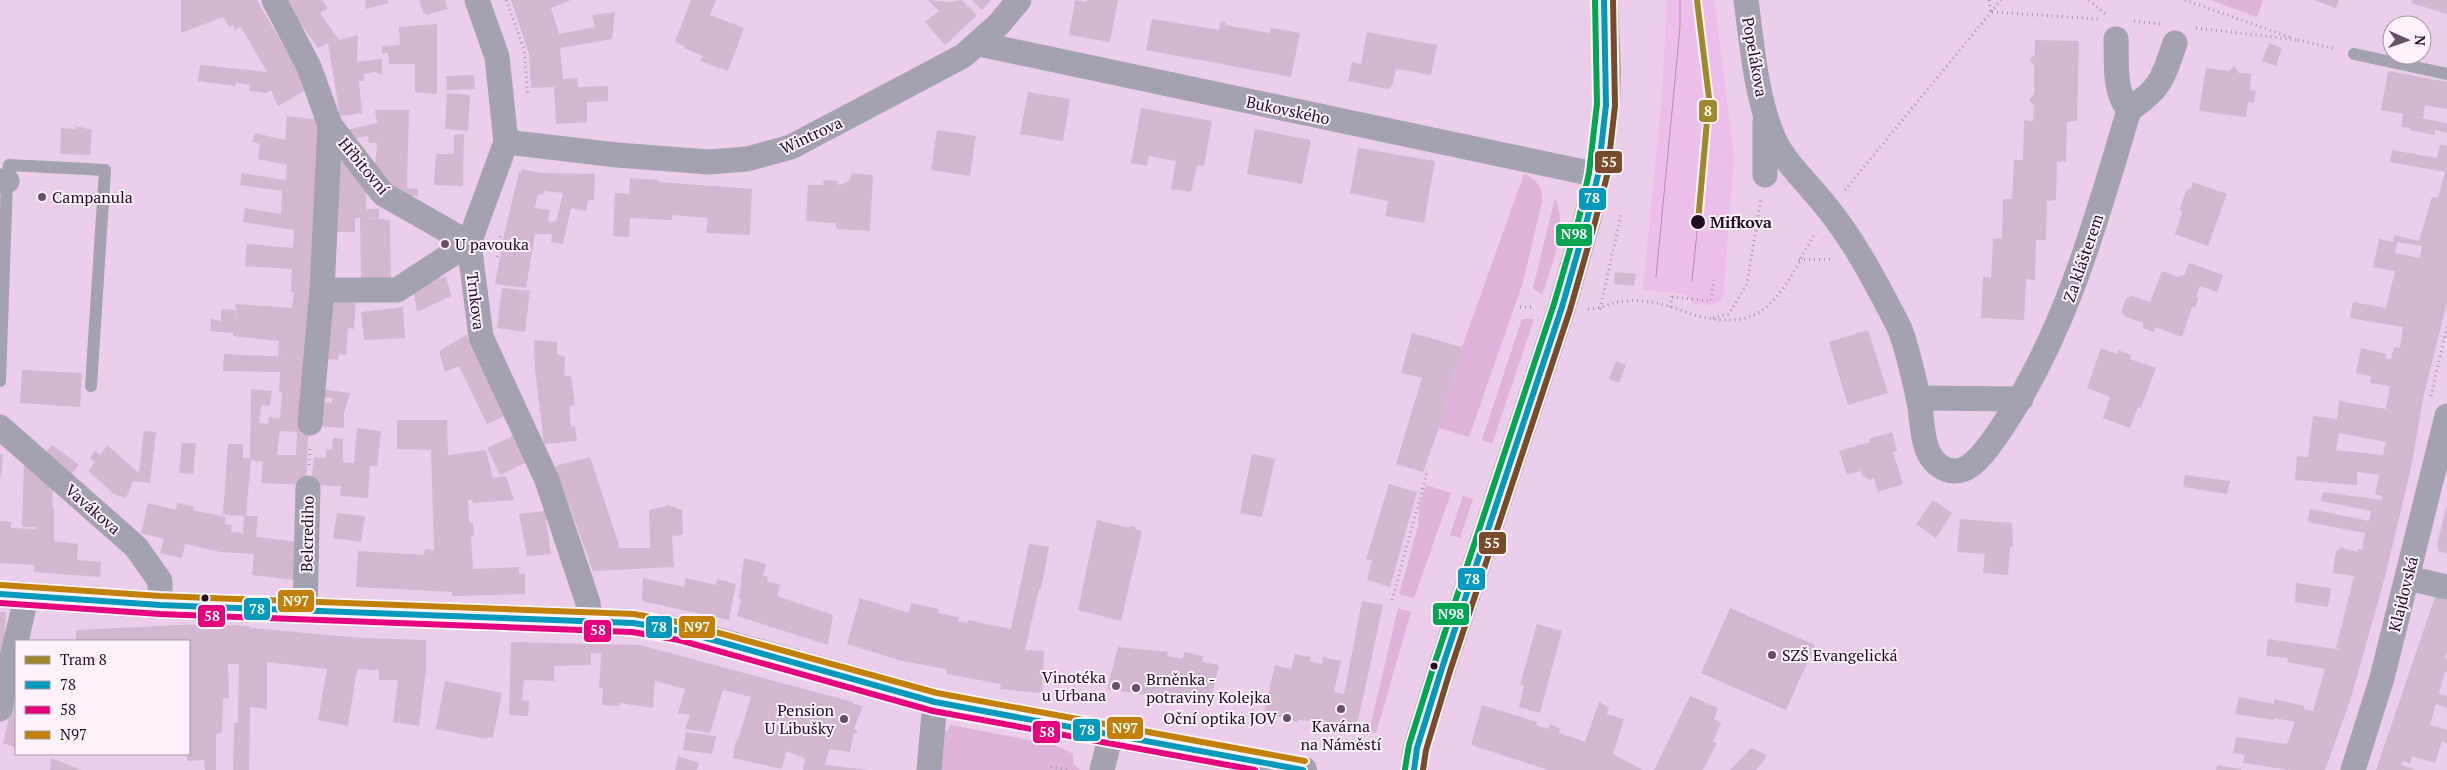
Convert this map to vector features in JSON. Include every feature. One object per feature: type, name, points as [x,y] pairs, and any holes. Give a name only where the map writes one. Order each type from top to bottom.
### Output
[{"type":"street","name":"Hřbitovní","points":[[274,0],[309,66],[330,125],[383,194],[469,243]]},
{"type":"street","name":"Trnkova","points":[[477,0],[497,57],[506,142],[469,243],[481,337],[547,480],[588,603],[590,621]]},
{"type":"street","name":"Wintrova","points":[[506,142],[617,155],[700,162],[747,159],[791,147],[946,66],[978,44],[1018,0]]},
{"type":"street","points":[[1414,770],[1418,748],[1442,668],[1562,308],[1598,175],[1606,114],[1608,71],[1604,0]]},
{"type":"street","name":"Popelákova","points":[[1746,0],[1765,115],[1765,175]]},
{"type":"street","points":[[2119,26],[2119,91],[2120,99],[2129,110],[2146,98],[2161,82],[2176,32]]},
{"type":"street","name":"Bukovského","points":[[978,44],[1598,175]]},
{"type":"street","name":"Za klášterem","points":[[1829,210],[1862,256],[1901,331],[1918,398],[1927,448],[1934,461],[1943,468],[1954,470],[1969,468],[1981,458],[2021,399],[2058,328],[2088,248],[2129,110]]},
{"type":"street","name":"Popelákova","points":[[1765,115],[1776,141],[1829,210]]},
{"type":"street","name":"Hřbitovní","points":[[310,424],[322,290],[330,125]]},
{"type":"street","points":[[322,290],[397,290],[469,243]]},
{"type":"street","points":[[1918,398],[2021,399]]},
{"type":"street","name":"Klajdovská","points":[[2353,770],[2382,678],[2447,416]]},
{"type":"street","name":"Vavákova","points":[[0,427],[136,547],[160,581],[160,605]]},
{"type":"street","name":"Belcrediho","points":[[305,610],[308,488]]},
{"type":"street","points":[[2408,578],[2447,587]]},
{"type":"street","points":[[12,595],[160,605],[457,618],[590,621],[681,630],[806,668],[935,702],[1303,770]]},
{"type":"street","points":[[12,595],[23,611],[16,640]]},
{"type":"street","points":[[0,709],[15,645]]},
{"type":"street","points":[[929,770],[935,702]]},
{"type":"street","points":[[1102,770],[1111,734]]},
{"type":"lane","points":[[2354,54],[2447,74]]},
{"type":"lane","points":[[0,382],[3,181],[9,165],[105,170],[91,386]]},
{"type":"path","points":[[506,0],[524,49],[529,100]]},
{"type":"path","points":[[1989,0],[1991,12]]},
{"type":"path","points":[[1520,307],[1600,309],[1624,301],[1653,302],[1710,319],[1741,320],[1762,312],[1777,296],[1829,210],[2001,0]]},
{"type":"path","points":[[2185,0],[2299,40],[2354,54]]},
{"type":"path","points":[[1991,12],[2176,32],[2299,40]]},
{"type":"path","points":[[1710,319],[1729,314],[1746,284],[1765,175]]},
{"type":"path","points":[[1600,309],[1621,215]]},
{"type":"path","points":[[496,267],[504,224]]},
{"type":"path","points":[[1670,307],[1672,295],[1711,301],[1714,280]]},
{"type":"path","points":[[308,488],[310,424]]},
{"type":"path","points":[[1392,600],[1427,472]]},
{"type":"path","points":[[1050,766],[1067,770]]},
{"type":"shaded area","points":[[1667,0],[1714,0],[1734,158],[1723,299],[1713,305],[1694,304],[1685,294],[1643,290],[1662,96]]},
{"type":"shaded area","points":[[2210,0],[2263,0],[2257,17]]},
{"type":"shaded area","points":[[1524,174],[1536,181],[1540,188],[1542,202],[1523,282],[1469,437],[1439,428],[1462,347]]},
{"type":"shaded area","points":[[1555,198],[1559,210],[1559,234],[1554,259],[1542,295],[1533,288]]},
{"type":"shaded area","points":[[1522,319],[1534,319],[1492,444],[1482,440]]},
{"type":"shaded area","points":[[1426,485],[1451,493],[1414,598],[1399,594],[1418,526],[1419,505]]},
{"type":"shaded area","points":[[1463,496],[1473,499],[1460,538],[1450,535]]},
{"type":"shaded area","points":[[1398,608],[1411,612],[1376,733],[1369,732]]},
{"type":"shaded area","points":[[951,725],[1055,745],[1073,754],[1073,763],[1080,770],[940,770],[943,735]]},
{"type":"building","points":[[181,0],[257,0],[308,89],[278,106],[271,90],[266,93],[249,91],[250,85],[236,83],[235,86],[198,81],[200,65],[267,72],[241,27],[235,30],[233,25],[229,27],[223,17],[181,33]]},
{"type":"building","points":[[284,0],[322,0],[328,8],[320,13],[339,40],[358,35],[357,62],[382,59],[382,75],[375,72],[364,74],[364,81],[359,81],[362,113],[340,116],[328,43],[318,48]]},
{"type":"building","points":[[365,0],[388,0],[388,3],[366,9]]},
{"type":"building","points":[[419,0],[445,0],[448,9],[426,15]]},
{"type":"building","points":[[511,0],[571,0],[551,8],[559,34],[595,27],[592,15],[615,12],[612,39],[560,48],[563,79],[577,78],[578,87],[608,86],[608,101],[587,102],[587,122],[556,124],[554,87],[531,88],[529,54]]},
{"type":"building","points":[[691,0],[716,0],[710,15],[744,28],[728,71],[700,61],[703,56],[675,42]]},
{"type":"building","points":[[928,0],[949,2],[962,0],[977,15],[945,45],[925,22],[939,11]]},
{"type":"building","points":[[972,0],[991,0],[982,10]]},
{"type":"building","points":[[1075,0],[1086,2],[1087,0],[1118,0],[1110,42],[1069,35]]},
{"type":"building","points":[[2314,0],[2339,0],[2336,8]]},
{"type":"building","points":[[2412,0],[2447,0],[2447,14],[2411,3]]},
{"type":"building","points":[[1152,19],[1219,30],[1221,21],[1226,22],[1225,25],[1270,33],[1271,28],[1300,33],[1291,77],[1146,50]]},
{"type":"building","points":[[437,24],[437,94],[415,92],[415,64],[389,64],[388,53],[382,53],[382,46],[400,45],[399,27]]},
{"type":"building","points":[[1367,32],[1437,45],[1431,75],[1396,69],[1392,86],[1388,89],[1348,81],[1352,62],[1361,64]]},
{"type":"building","points":[[2035,40],[2079,41],[2077,121],[2067,122],[2066,161],[2057,162],[2056,200],[2047,201],[2046,240],[2036,240],[2035,280],[2026,279],[2024,320],[1981,318],[1983,277],[1991,278],[1993,239],[2002,238],[2003,199],[2012,199],[2014,160],[2023,160],[2024,120],[2033,121],[2034,106],[2029,100],[2034,94],[2034,66],[2030,60],[2035,54]]},
{"type":"building","points":[[2269,43],[2282,48],[2276,66],[2262,61]]},
{"type":"building","points":[[2234,66],[2239,73],[2251,74],[2250,90],[2256,91],[2254,103],[2248,102],[2246,117],[2199,111],[2206,68],[2229,71]]},
{"type":"building","points":[[2388,71],[2447,82],[2447,109],[2425,105],[2423,118],[2415,117],[2447,123],[2447,133],[2435,130],[2435,135],[2409,130],[2410,128],[2401,127],[2403,114],[2381,110]]},
{"type":"building","points":[[474,75],[475,89],[447,90],[446,76]]},
{"type":"building","points":[[1028,92],[1070,99],[1063,141],[1020,134]]},
{"type":"building","points":[[447,93],[470,95],[468,131],[445,129]]},
{"type":"building","points":[[1141,108],[1212,121],[1204,166],[1197,165],[1191,192],[1171,189],[1176,161],[1149,156],[1147,166],[1131,163]]},
{"type":"building","points":[[375,110],[409,110],[407,188],[418,189],[418,196],[401,196],[375,167],[377,143],[369,143],[368,136],[351,139],[346,130],[377,123]]},
{"type":"building","points":[[287,116],[321,120],[306,485],[261,483],[263,462],[251,460],[246,516],[226,515],[223,514],[228,444],[243,444],[243,458],[250,458],[251,389],[272,391],[270,406],[261,405],[259,423],[268,424],[269,417],[280,418],[282,392],[279,392],[280,372],[223,371],[224,354],[291,357],[278,356],[279,341],[233,336],[233,333],[210,331],[211,319],[221,321],[221,309],[235,310],[235,320],[236,304],[292,308],[294,293],[291,292],[292,269],[245,266],[247,244],[293,248],[294,230],[243,222],[245,208],[281,214],[282,191],[240,185],[242,173],[286,180],[287,165],[258,159],[260,144],[252,142],[255,133],[285,140]],"holes":[[[280,431],[297,432],[296,455],[277,455]]]},
{"type":"building","points":[[76,126],[92,130],[90,155],[60,154],[61,128],[75,129]]},
{"type":"building","points":[[1255,129],[1311,140],[1302,184],[1247,174]]},
{"type":"building","points":[[937,130],[976,136],[970,176],[931,170]]},
{"type":"building","points":[[464,134],[463,186],[434,185],[436,154],[454,154],[454,135]]},
{"type":"building","points":[[2440,145],[2447,146],[2447,303],[2424,394],[2411,468],[2385,577],[2351,698],[2325,770],[2290,770],[2243,763],[2245,755],[2233,753],[2236,737],[2287,744],[2295,722],[2235,714],[2239,697],[2274,704],[2274,699],[2304,706],[2304,709],[2313,711],[2325,669],[2287,662],[2288,658],[2266,656],[2268,639],[2342,650],[2336,648],[2354,576],[2333,573],[2336,551],[2341,548],[2358,552],[2358,549],[2362,550],[2365,533],[2308,522],[2310,509],[2369,521],[2371,511],[2321,501],[2323,492],[2382,500],[2382,496],[2375,494],[2379,475],[2357,472],[2357,485],[2295,480],[2297,456],[2308,457],[2313,416],[2337,419],[2339,401],[2386,409],[2390,386],[2370,383],[2371,376],[2356,373],[2361,348],[2386,354],[2385,358],[2391,359],[2394,347],[2400,348],[2403,327],[2350,318],[2353,302],[2386,308],[2395,271],[2373,267],[2379,239],[2393,242],[2394,235],[2419,241],[2432,197],[2438,198],[2445,172],[2390,162],[2392,150],[2437,158]],"holes":[[[2397,242],[2422,246],[2420,258],[2395,253]],[[2339,433],[2386,442],[2383,455],[2336,450]]]},
{"type":"building","points":[[1358,148],[1435,161],[1424,223],[1385,216],[1388,201],[1350,193]]},
{"type":"building","points":[[337,150],[363,176],[349,177],[364,177],[367,180],[366,209],[379,209],[379,218],[368,218],[390,220],[391,282],[361,282],[360,218],[355,218],[355,232],[334,232]]},
{"type":"building","points":[[522,169],[541,173],[595,174],[594,200],[588,200],[586,211],[571,208],[563,244],[551,242],[552,234],[535,234],[526,288],[495,284],[504,235],[519,172],[521,173]],"holes":[[[544,191],[563,193],[557,219],[553,222],[548,221],[550,210],[535,208],[538,194],[543,195]]]},
{"type":"building","points":[[852,173],[873,175],[870,231],[837,229],[835,223],[806,221],[808,185],[823,185],[824,180],[838,181],[838,185],[842,184],[850,180]]},
{"type":"building","points":[[630,178],[752,189],[750,235],[706,233],[708,218],[672,215],[672,220],[630,218],[629,237],[613,236],[615,193],[629,194]]},
{"type":"building","points":[[2193,182],[2227,194],[2208,246],[2175,234],[2182,213],[2180,208],[2186,191],[2191,188]]},
{"type":"building","points":[[2189,263],[2223,275],[2217,292],[2200,286],[2196,297],[2199,297],[2195,308],[2192,307],[2182,337],[2155,327],[2154,332],[2143,328],[2143,323],[2124,316],[2122,310],[2126,299],[2132,296],[2150,302],[2162,271],[2178,277],[2185,274]]},
{"type":"building","points":[[1615,272],[1636,274],[1634,286],[1614,284]]},
{"type":"building","points":[[446,276],[451,296],[417,312],[413,289]]},
{"type":"building","points":[[502,288],[530,291],[525,332],[497,328]]},
{"type":"building","points":[[330,298],[356,300],[354,329],[348,328],[346,355],[339,354],[338,360],[325,359]]},
{"type":"building","points":[[403,307],[405,338],[364,340],[361,312]]},
{"type":"building","points":[[1868,330],[1888,393],[1848,405],[1829,342]]},
{"type":"building","points":[[1412,333],[1462,347],[1439,428],[1423,472],[1396,464],[1422,378],[1401,373]]},
{"type":"building","points":[[466,335],[505,416],[487,424],[459,366],[445,372],[439,351]]},
{"type":"building","points":[[534,340],[557,342],[557,355],[565,356],[564,376],[571,376],[575,405],[569,406],[571,427],[575,426],[577,441],[544,444],[535,369]]},
{"type":"building","points":[[2101,348],[2117,354],[2118,350],[2131,355],[2130,359],[2156,368],[2141,408],[2138,407],[2130,428],[2103,418],[2110,397],[2087,388]]},
{"type":"building","points":[[1616,361],[1626,365],[1619,383],[1609,379]]},
{"type":"building","points":[[22,370],[82,373],[80,407],[20,403]]},
{"type":"building","points":[[321,389],[350,393],[344,413],[344,428],[318,426],[320,402],[332,403],[333,398],[320,397]]},
{"type":"building","points":[[397,420],[447,420],[448,455],[486,450],[493,478],[506,476],[514,500],[473,503],[472,500],[468,500],[469,522],[473,522],[474,536],[471,536],[473,569],[519,567],[519,574],[525,574],[525,594],[452,596],[452,592],[356,587],[358,551],[424,555],[425,549],[434,550],[431,450],[397,449]]},
{"type":"building","points":[[357,428],[381,431],[377,466],[370,466],[368,498],[340,496],[341,486],[311,485],[314,457],[326,458],[326,449],[332,450],[333,438],[343,439],[343,462],[354,463]]},
{"type":"building","points":[[144,431],[156,432],[150,483],[133,481],[126,498],[114,494],[88,471],[95,462],[90,458],[95,451],[100,455],[107,445],[139,473]]},
{"type":"building","points":[[1892,432],[1897,451],[1893,452],[1903,484],[1878,492],[1874,478],[1870,480],[1862,475],[1861,471],[1847,475],[1839,451],[1870,442],[1869,439]]},
{"type":"building","points":[[514,435],[527,462],[500,475],[487,448]]},
{"type":"building","points":[[182,443],[196,443],[193,474],[179,473]]},
{"type":"building","points":[[52,445],[79,465],[70,476],[45,454]]},
{"type":"building","points":[[0,454],[3,454],[1,478],[0,477]]},
{"type":"building","points":[[1252,454],[1275,459],[1262,517],[1240,513]]},
{"type":"building","points":[[590,457],[620,548],[650,548],[649,510],[669,505],[682,510],[683,535],[672,536],[674,567],[593,571],[555,466]]},
{"type":"building","points":[[24,462],[53,489],[54,541],[78,544],[77,560],[101,562],[100,577],[34,572],[34,565],[0,563],[0,521],[11,522],[11,528],[35,529],[36,510],[35,527],[22,527]]},
{"type":"building","points":[[2185,475],[2230,481],[2227,494],[2183,487]]},
{"type":"building","points":[[1389,484],[1417,492],[1390,587],[1367,580],[1372,560],[1366,559]]},
{"type":"building","points":[[1933,500],[1952,513],[1936,538],[1916,524]]},
{"type":"building","points":[[148,503],[176,510],[177,503],[194,507],[193,510],[226,517],[225,524],[232,525],[231,532],[243,533],[244,516],[258,516],[256,537],[299,542],[294,580],[252,575],[254,554],[220,552],[185,544],[182,558],[160,553],[164,539],[141,533]]},
{"type":"building","points":[[2446,507],[2447,554],[2439,551],[2437,545]]},
{"type":"building","points":[[545,511],[551,554],[527,556],[519,514]]},
{"type":"building","points":[[337,513],[365,516],[361,542],[333,538]]},
{"type":"building","points":[[1960,519],[2012,523],[2013,547],[2010,547],[2008,575],[1983,573],[1985,554],[1957,552]]},
{"type":"building","points":[[1097,520],[1129,528],[1130,526],[1136,527],[1135,529],[1142,531],[1121,621],[1078,610]]},
{"type":"building","points":[[1029,544],[1049,547],[1041,589],[1039,589],[1025,650],[1044,651],[1042,693],[1000,689],[1001,684],[947,674],[946,669],[902,661],[847,644],[860,598],[909,613],[911,603],[939,609],[938,613],[959,617],[958,621],[968,623],[968,620],[1011,629]]},
{"type":"building","points":[[744,558],[766,564],[763,575],[768,577],[767,581],[780,585],[777,596],[833,615],[828,645],[737,616],[741,600],[739,598]]},
{"type":"building","points":[[643,578],[684,587],[686,578],[716,585],[717,579],[736,584],[729,620],[642,601]]},
{"type":"building","points":[[2296,583],[2331,588],[2328,607],[2295,602]]},
{"type":"building","points":[[2435,597],[2447,600],[2447,652],[2445,658],[2447,659],[2447,672],[2445,672],[2439,694],[2447,696],[2447,708],[2436,704],[2430,725],[2447,730],[2447,743],[2442,741],[2435,763],[2412,756],[2410,764],[2403,761],[2401,765],[2417,770],[2376,770]]},
{"type":"building","points":[[1362,601],[1383,605],[1356,730],[1310,721],[1298,720],[1297,722],[1264,712],[1275,665],[1291,669],[1295,654],[1311,657],[1310,661],[1322,664],[1323,657],[1341,661],[1334,692],[1344,694]]},
{"type":"building","points":[[1730,608],[1815,645],[1786,710],[1701,673]]},
{"type":"building","points":[[0,612],[6,612],[4,643],[0,658]]},
{"type":"building","points":[[204,624],[249,626],[250,628],[362,638],[426,640],[426,670],[419,726],[393,722],[398,680],[379,680],[379,670],[357,669],[348,726],[318,720],[327,669],[267,662],[267,709],[250,707],[249,770],[233,770],[234,723],[238,723],[239,664],[228,664],[229,698],[223,698],[222,733],[216,734],[216,770],[205,770],[204,760],[187,761],[187,755],[190,755],[190,640],[76,640],[76,630]]},
{"type":"building","points":[[1537,624],[1562,631],[1540,713],[1519,707],[1524,686],[1520,685]]},
{"type":"building","points":[[511,642],[640,645],[853,702],[853,704],[863,706],[854,729],[857,730],[857,733],[854,733],[850,752],[829,749],[825,765],[870,770],[803,770],[805,758],[786,751],[782,769],[733,758],[736,740],[738,740],[751,697],[723,690],[710,733],[685,729],[690,715],[678,713],[685,689],[655,681],[653,708],[620,703],[619,706],[602,705],[603,688],[599,688],[601,654],[591,653],[591,665],[554,666],[554,681],[524,680],[522,700],[529,701],[528,716],[509,715]]},
{"type":"building","points":[[1118,647],[1168,652],[1167,656],[1183,659],[1184,652],[1203,656],[1202,662],[1219,665],[1210,704],[1107,689]]},
{"type":"building","points":[[445,681],[502,693],[493,738],[488,737],[487,739],[436,729]]},
{"type":"building","points":[[1690,696],[1718,708],[1714,719],[1721,723],[1713,742],[1717,743],[1703,770],[1654,770]]},
{"type":"building","points":[[1599,702],[1609,707],[1607,714],[1624,719],[1613,754],[1643,770],[1548,770],[1471,745],[1482,705],[1537,722],[1536,725],[1548,729],[1550,724],[1560,728],[1559,733],[1585,742]]},
{"type":"building","points":[[12,705],[15,706],[15,748],[3,743]]},
{"type":"building","points":[[686,732],[716,736],[712,754],[683,750]]},
{"type":"building","points":[[1751,748],[1767,755],[1756,770],[1730,770]]},
{"type":"building","points":[[678,756],[699,763],[697,770],[675,770]]},
{"type":"building","points":[[51,758],[81,770],[50,770]]},
{"type":"building","points":[[2217,765],[2241,769],[2241,770],[2216,770]]},
{"type":"tram line","points":[[1656,277],[1680,28],[1680,0]]},
{"type":"tram line","name":"8","points":[[1697,0],[1709,98],[1698,222]]},
{"type":"tram line","points":[[1692,281],[1698,222]]},
{"type":"transit line","name":"N98","points":[[1405,769],[1409,745],[1434,665],[1554,304],[1579,218],[1589,173],[1597,104],[1595,0]]},
{"type":"transit line","name":"78","points":[[1414,770],[1417,748],[1442,668],[1562,307],[1587,220],[1598,175],[1606,105],[1604,0]]},
{"type":"transit line","name":"55","points":[[1423,770],[1426,750],[1450,671],[1570,310],[1607,176],[1615,106],[1613,0]]},
{"type":"transit line","name":"N97","points":[[1,585],[160,596],[634,614],[683,623],[937,693],[1305,761]]},
{"type":"transit line","name":"78","points":[[0,594],[160,605],[633,623],[681,631],[935,702],[1303,770]]},
{"type":"transit line","name":"58","points":[[0,603],[160,614],[632,632],[679,640],[933,711],[1255,770]]},
{"type":"place","name":"Campanula","points":[[42,197]]},
{"type":"place","name":"Mifkova","points":[[1698,222]]},
{"type":"place","name":"U pavouka","points":[[445,244]]},
{"type":"place","name":"SZŠ Evangelická","points":[[1772,655]]},
{"type":"place","name":"Vinotéka u Urbana","points":[[1116,686]]},
{"type":"place","name":"Brněnka - potraviny Kolejka","points":[[1136,688]]},
{"type":"place","name":"Kavárna na Náměstí","points":[[1341,709]]},
{"type":"place","name":"Oční optika JOV","points":[[1287,718]]},
{"type":"place","name":"Pension U Libušky","points":[[844,719]]}]
